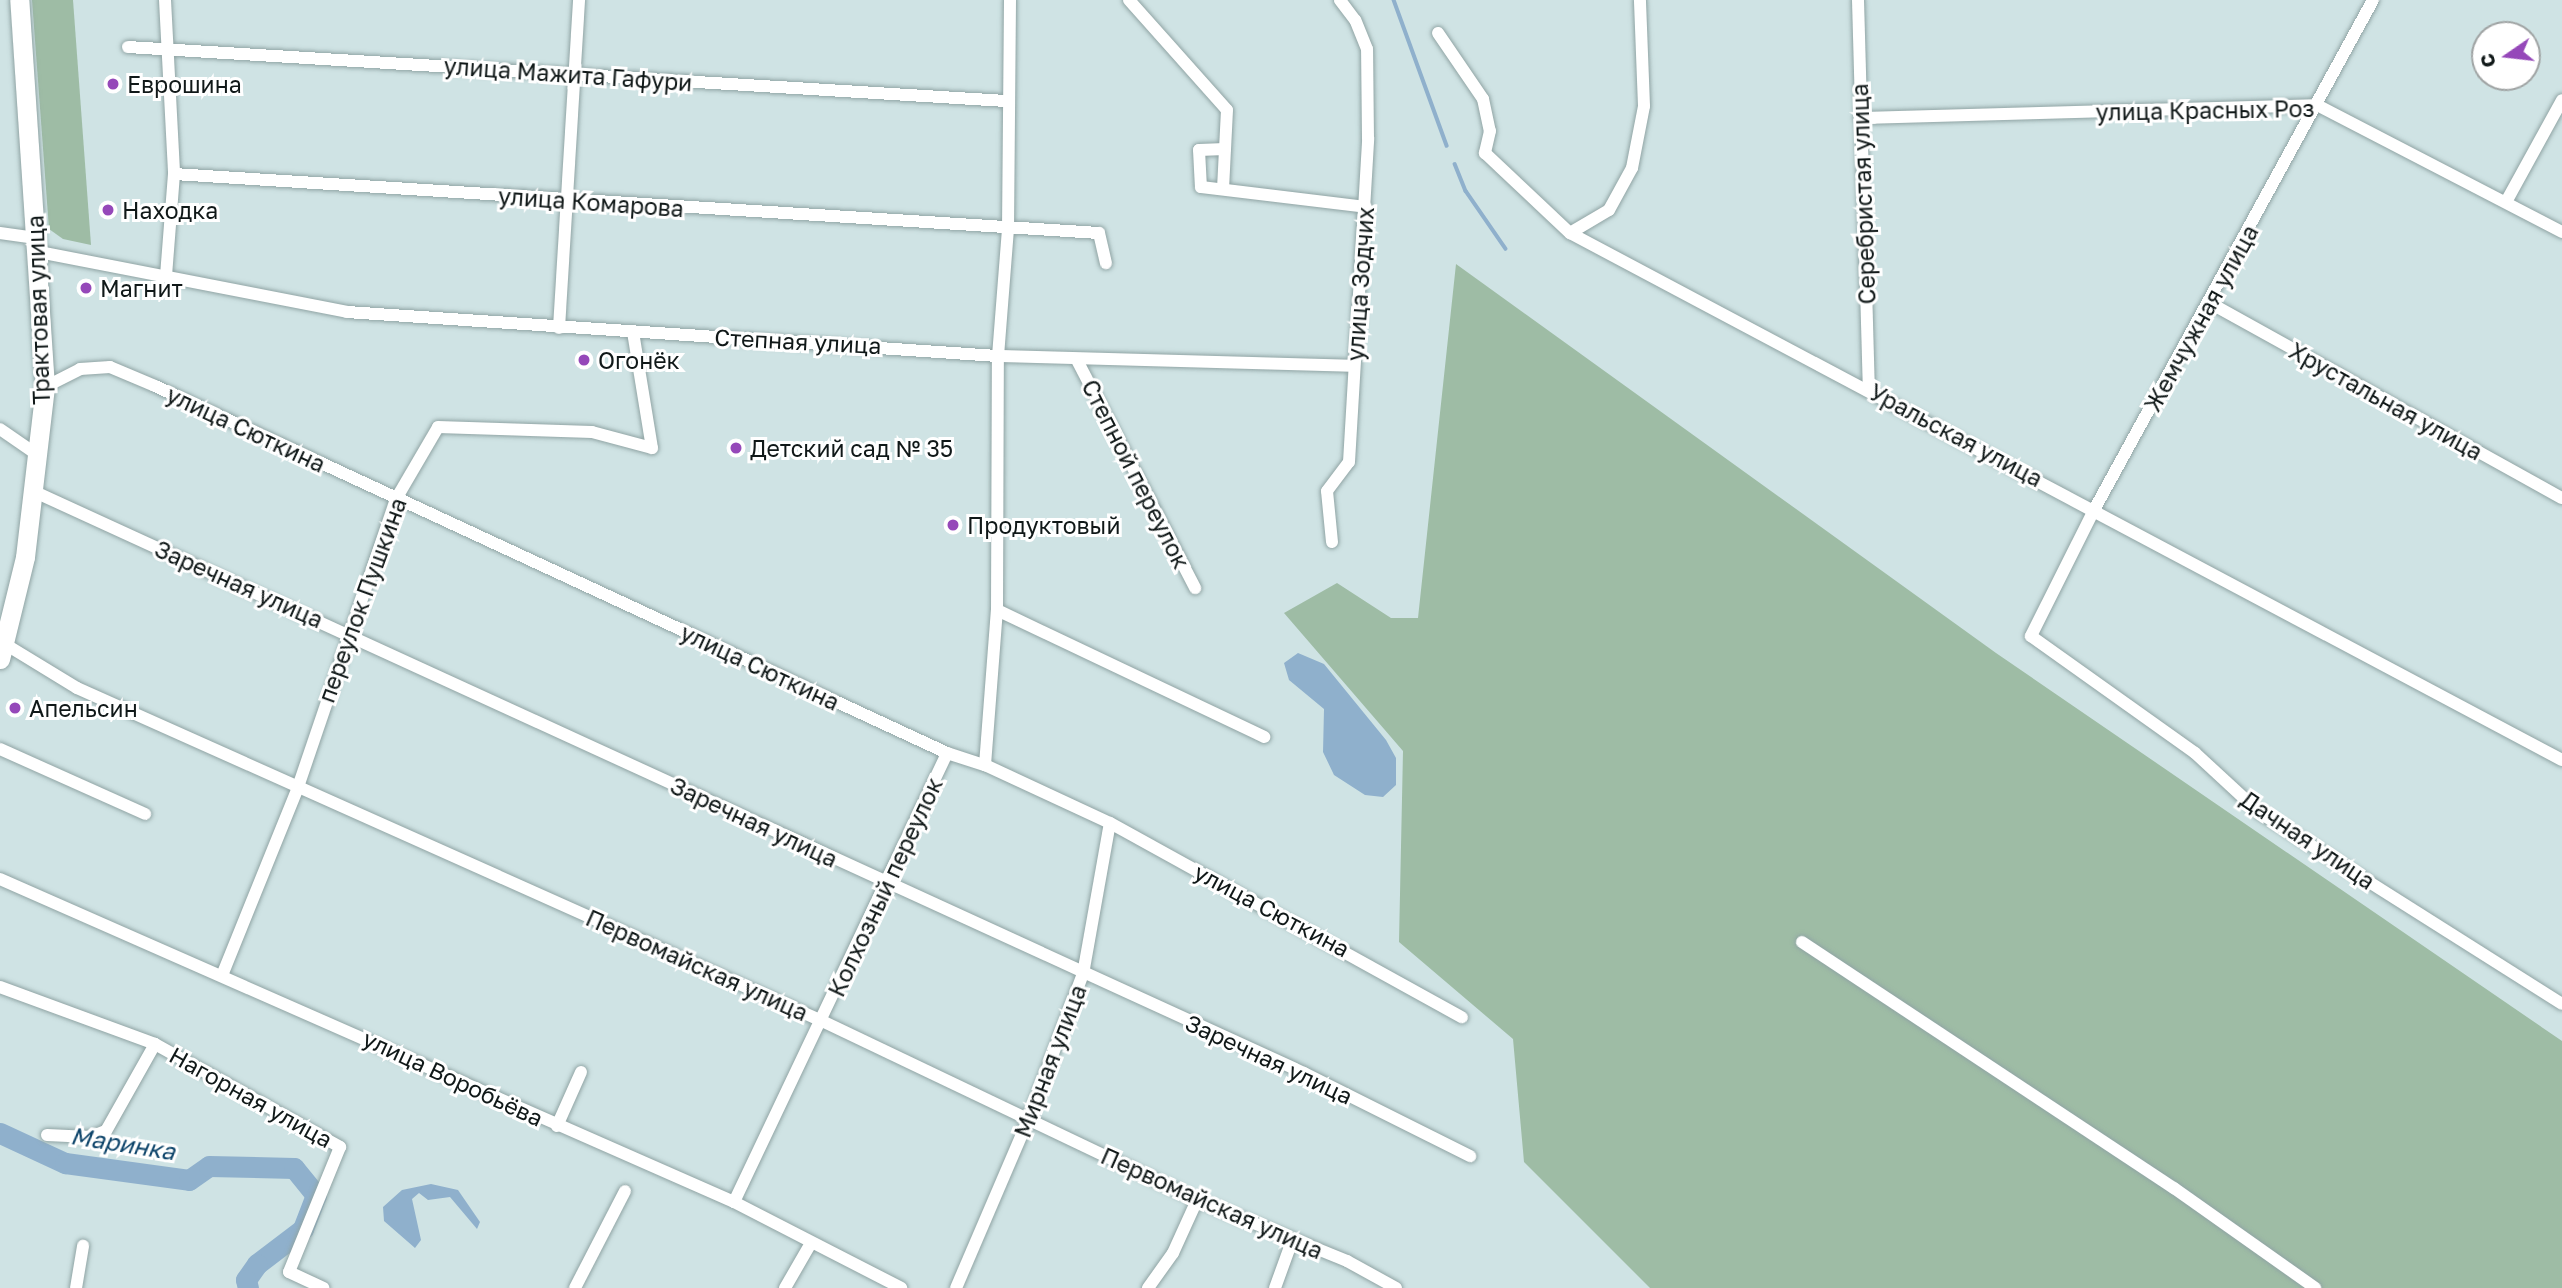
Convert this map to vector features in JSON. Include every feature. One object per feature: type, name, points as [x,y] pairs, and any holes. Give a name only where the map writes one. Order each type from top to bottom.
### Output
[{"type":"main road","name":"Трактовая улица","points":[[2,648],[35,492],[45,387],[38,245],[19,0]]},
{"type":"street","points":[[165,0],[170,47],[174,174],[166,276]]},
{"type":"street","points":[[559,328],[579,0]]},
{"type":"street","points":[[985,765],[997,610],[998,356],[1008,230],[1007,100],[1010,0]]},
{"type":"street","points":[[1129,0],[1227,110],[1223,188]]},
{"type":"street","name":"улица Зодчих","points":[[1332,542],[1327,491],[1349,462],[1366,207],[1367,49],[1355,20],[1340,0]]},
{"type":"street","points":[[1570,233],[1609,210],[1632,168],[1644,106],[1640,0]]},
{"type":"street","name":"Серебристая улица","points":[[1858,0],[1869,388]]},
{"type":"street","name":"Жемчужная улица","points":[[2031,636],[2094,510],[2210,303],[2372,0]]},
{"type":"street","name":"Уральская улица","points":[[1438,33],[1483,99],[1490,131],[1485,153],[1570,233],[1869,388],[2562,760]]},
{"type":"street","name":"улица Мажита Гафури","points":[[128,47],[170,47],[573,75],[1007,100]]},
{"type":"street","points":[[2506,202],[2562,100]]},
{"type":"street","name":"улица Красных Роз","points":[[1860,118],[2317,105],[2562,232]]},
{"type":"street","points":[[1225,149],[1199,150],[1201,187],[1366,207]]},
{"type":"street","name":"улица Комарова","points":[[174,174],[1008,230],[1098,233],[1106,263]]},
{"type":"street","points":[[0,233],[38,245]]},
{"type":"street","name":"Степная улица","points":[[38,245],[166,276],[347,312],[998,356],[1354,366]]},
{"type":"street","name":"Хрустальная улица","points":[[2210,303],[2562,498]]},
{"type":"street","name":"переулок Пушкина","points":[[223,973],[298,787],[396,499],[438,427],[592,432],[652,447],[633,331]]},
{"type":"street","name":"Степной переулок","points":[[1077,360],[1195,588]]},
{"type":"street","name":"улица Сюткина","points":[[45,387],[80,369],[110,367],[947,753],[985,765],[1110,823],[1462,1017]]},
{"type":"street","points":[[0,429],[39,456]]},
{"type":"street","name":"Заречная улица","points":[[35,492],[1304,1073],[1470,1156]]},
{"type":"street","points":[[997,610],[1264,737]]},
{"type":"street","name":"Дачная улица","points":[[2031,636],[2195,753],[2260,813],[2562,1004]]},
{"type":"street","name":"Первомайская улица","points":[[2,648],[77,688],[822,1021],[1197,1200],[1292,1241],[1347,1261],[1396,1288]]},
{"type":"street","points":[[0,749],[145,814]]},
{"type":"street","name":"Колхозный переулок","points":[[734,1202],[947,753]]},
{"type":"street","name":"Мирная улица","points":[[956,1288],[1028,1120],[1083,974],[1110,823]]},
{"type":"street","name":"улица Воробьёва","points":[[0,878],[223,973],[556,1126],[734,1202],[901,1288]]},
{"type":"street","points":[[1802,942],[2174,1188],[2315,1288]]},
{"type":"street","name":"Нагорная улица","points":[[0,987],[155,1044],[340,1147],[289,1272],[323,1288]]},
{"type":"street","points":[[47,1135],[90,1137],[106,1131],[155,1044]]},
{"type":"street","points":[[556,1126],[581,1072]]},
{"type":"street","points":[[578,1287],[625,1191]]},
{"type":"street","points":[[1148,1288],[1173,1253],[1197,1200]]},
{"type":"street","points":[[1275,1288],[1292,1241]]},
{"type":"street","points":[[785,1288],[811,1243]]},
{"type":"street","points":[[76,1288],[83,1246]]},
{"type":"green space","points":[[32,0],[73,0],[91,245],[63,239],[49,229]]},
{"type":"green space","points":[[1456,264],[1996,653],[2562,1041],[2562,1288],[1650,1288],[1524,1162],[1513,1039],[1399,942],[1403,751],[1284,613],[1337,583],[1391,618],[1418,618]]},
{"type":"water","points":[[1298,653],[1324,664],[1386,740],[1396,758],[1396,785],[1383,797],[1365,795],[1334,775],[1323,752],[1324,709],[1289,680],[1284,663]]},
{"type":"water","points":[[431,1184],[458,1190],[480,1222],[477,1229],[450,1197],[428,1200],[419,1193],[412,1199],[421,1240],[415,1248],[384,1221],[383,1207],[402,1190]]},
{"type":"waterway","points":[[1394,0],[1447,146]]},
{"type":"waterway","points":[[1455,164],[1466,191],[1506,249]]},
{"type":"waterway","name":"Маринка","points":[[0,1133],[65,1163],[189,1180],[209,1166],[294,1168],[316,1195],[303,1229],[257,1264],[246,1280],[248,1288]]},
{"type":"place","name":"Еврошина","points":[[113,84]]},
{"type":"place","name":"Находка","points":[[108,210]]},
{"type":"place","name":"Магнит","points":[[86,288]]},
{"type":"place","name":"Огонёк","points":[[584,360]]},
{"type":"place","name":"Детский сад № 35","points":[[736,448]]},
{"type":"place","name":"Продуктовый","points":[[953,525]]},
{"type":"place","name":"Апельсин","points":[[15,708]]}]
